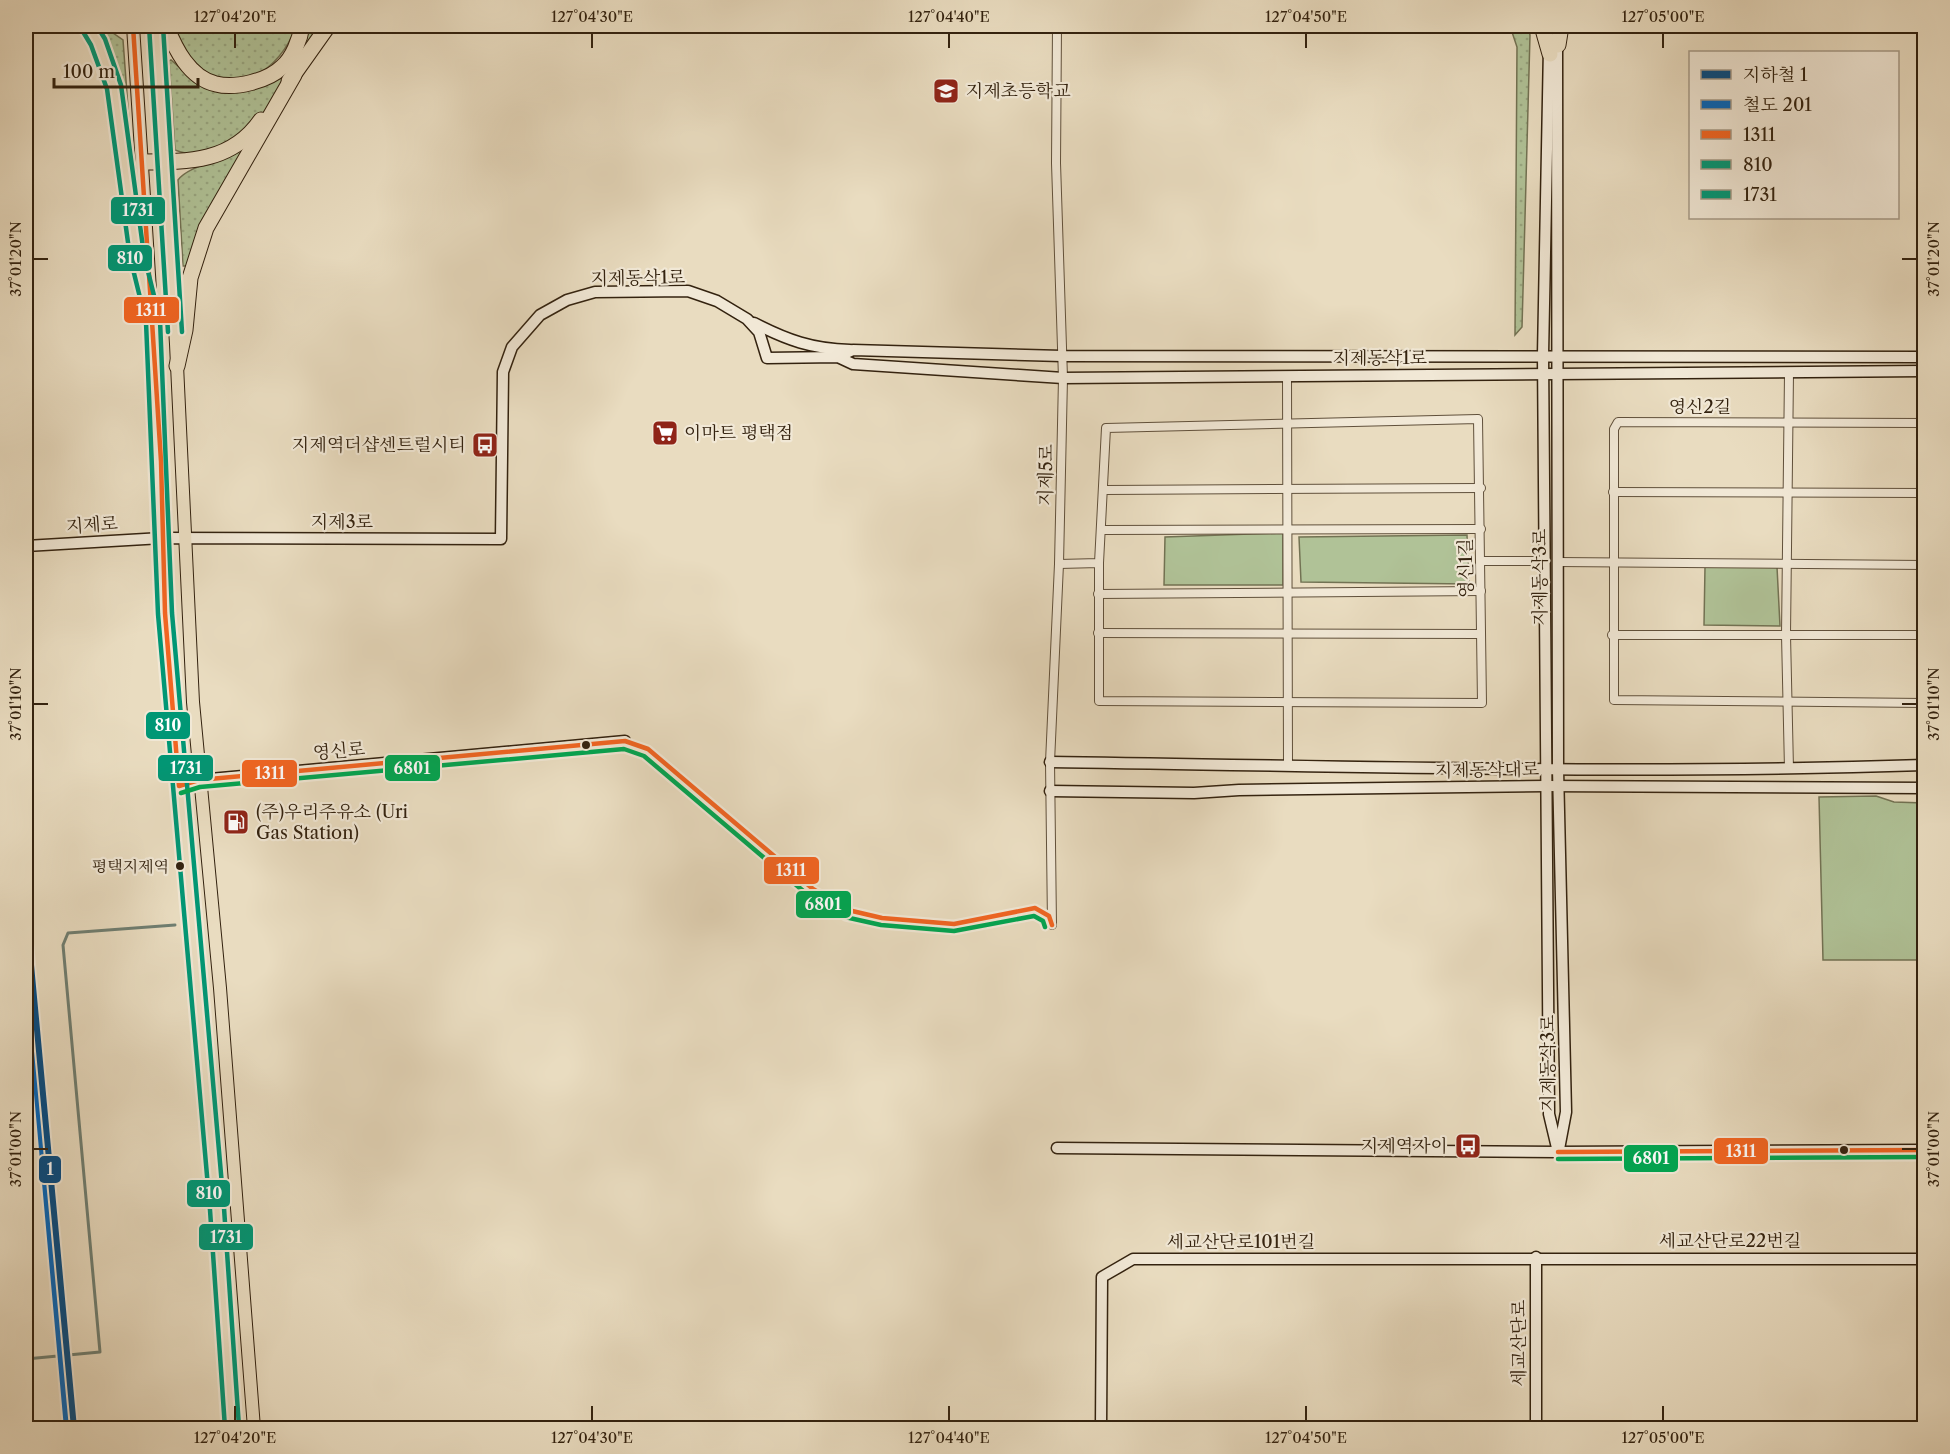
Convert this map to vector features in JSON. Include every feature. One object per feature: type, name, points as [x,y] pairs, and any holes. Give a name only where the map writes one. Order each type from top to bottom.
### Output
[{"type":"highway","points":[[88,26],[98,42],[114,87],[136,256],[153,321]]},
{"type":"highway","points":[[166,26],[186,63],[200,76],[215,84],[240,85],[282,68],[295,49],[302,26]]},
{"type":"highway","points":[[143,162],[188,162],[213,157],[234,147],[256,127],[328,26]]},
{"type":"highway","points":[[1542,26],[1553,50]]},
{"type":"highway","points":[[1553,50],[1559,26]]},
{"type":"highway","points":[[177,366],[185,330],[190,278],[206,228],[294,75]]},
{"type":"main road","points":[[133,26],[153,321],[161,461],[162,538],[179,786],[217,1209],[232,1428]]},
{"type":"main road","points":[[156,26],[177,366],[183,538],[199,780],[220,988],[254,1428]]},
{"type":"street","name":"지제5로","points":[[1052,925],[1050,762],[1059,564],[1063,378],[1056,163],[1057,26]]},
{"type":"street","name":"지제동삭3로","points":[[1549,26],[1553,50],[1559,356],[1558,786],[1566,1112],[1558,1152]]},
{"type":"street","name":"지제동삭3로","points":[[1553,50],[1543,356],[1543,561],[1548,1114],[1558,1152]]},
{"type":"street","name":"지제동삭1로","points":[[501,539],[503,372],[512,347],[540,315],[567,300],[595,292],[688,291],[717,301],[747,319],[759,332],[767,358],[838,357],[853,350],[1062,356],[1559,356],[1680,359],[1924,357]]},
{"type":"street","points":[[747,319],[803,345],[819,349],[853,350]]},
{"type":"street","name":"지제동삭1로","points":[[838,357],[853,364],[1063,378],[1924,371]]},
{"type":"street","points":[[1789,373],[1786,564],[1789,769]]},
{"type":"street","points":[[1287,376],[1288,766]]},
{"type":"street","name":"영신1길","points":[[1479,419],[1482,704],[1099,701],[1098,594],[1106,428],[1288,424],[1479,419]]},
{"type":"street","name":"영신2길","points":[[1924,423],[1618,422],[1614,429],[1612,563],[1612,696],[1616,701],[1924,703]]},
{"type":"street","points":[[1104,490],[1480,488]]},
{"type":"street","points":[[1613,492],[1924,493]]},
{"type":"street","points":[[1101,530],[1481,529]]},
{"type":"street","name":"지제로","points":[[26,546],[136,538],[183,538]]},
{"type":"street","name":"지제3로","points":[[183,538],[501,539]]},
{"type":"street","points":[[1481,561],[1543,561]]},
{"type":"street","points":[[1557,562],[1924,565]]},
{"type":"street","points":[[1059,564],[1099,563]]},
{"type":"street","points":[[1098,594],[1481,591]]},
{"type":"street","points":[[1098,633],[1481,634]]},
{"type":"street","points":[[1612,635],[1924,635]]},
{"type":"street","name":"영신로","points":[[179,786],[199,780],[625,741]]},
{"type":"street","name":"지제동삭대로","points":[[1050,762],[1544,769],[1789,769],[1924,765]]},
{"type":"street","name":"지제동삭대로","points":[[1050,791],[1194,793],[1251,789],[1545,786],[1924,788]]},
{"type":"street","points":[[1057,1148],[1558,1152],[1924,1150]]},
{"type":"street","name":"세교산단로22번길","points":[[1536,1257],[1924,1259]]},
{"type":"street","name":"세교산단로101번길","points":[[1101,1428],[1102,1277],[1133,1259],[1536,1257]]},
{"type":"street","name":"세교산단로","points":[[1536,1257],[1536,1428]]},
{"type":"green space","points":[[174,26],[296,26],[289,42],[267,68],[253,77],[239,81],[223,80],[208,74],[184,49]]},
{"type":"green space","points":[[306,26],[321,26],[279,91],[243,134],[222,148],[199,154],[175,150],[169,61],[171,60],[194,80],[264,83]]},
{"type":"green space","points":[[1510,26],[1528,26],[1530,35],[1522,327],[1515,335],[1517,47]]},
{"type":"green space","points":[[99,31],[110,31],[123,40],[133,175]]},
{"type":"green space","points":[[245,146],[187,266],[183,266],[178,180],[190,170]]},
{"type":"green space","points":[[1283,533],[1283,585],[1164,585],[1165,537]]},
{"type":"green space","points":[[1467,535],[1469,584],[1301,582],[1299,537]]},
{"type":"green space","points":[[1705,567],[1777,567],[1780,626],[1704,625]]},
{"type":"green space","points":[[1876,796],[1894,802],[1924,803],[1924,960],[1823,960],[1819,797]]},
{"type":"waterway","points":[[26,1359],[100,1352],[63,945],[68,933],[175,925]]},
{"type":"railway","points":[[26,1322],[33,1428]]},
{"type":"metro line","name":"1","points":[[26,911],[74,1428]]},
{"type":"rail line","name":"201","points":[[26,971],[67,1428]]},
{"type":"transit line","name":"1731","points":[[97,26],[105,39],[121,85],[144,255],[160,320],[172,613],[224,1208],[239,1427]]},
{"type":"transit line","name":"1311","points":[[133,26],[161,461],[165,613],[179,786],[199,780],[625,741],[648,749],[813,889],[848,910],[882,918],[954,924],[1035,908],[1049,916],[1052,925]]},
{"type":"transit line","name":"810","points":[[149,26],[168,332]]},
{"type":"transit line","name":"1731","points":[[163,26],[182,332]]},
{"type":"transit line","name":"810","points":[[82,30],[91,45],[107,89],[130,257],[146,322],[158,614],[210,1210],[225,1428]]},
{"type":"transit line","name":"6801","points":[[181,793],[200,787],[624,749],[644,756],[808,895],[845,917],[881,925],[954,931],[1034,916],[1043,921],[1045,927]]},
{"type":"transit line","name":"1311","points":[[1558,1152],[1924,1150]]},
{"type":"transit line","name":"6801","points":[[1558,1159],[1924,1157]]},
{"type":"place","name":"지제초등학교","points":[[946,91]]},
{"type":"place","name":"이마트 평택점","points":[[665,433]]},
{"type":"place","name":"지제역더샵센트럴시티","points":[[485,445]]},
{"type":"place","name":"(주)우리주유소 (Uri Gas Station)","points":[[236,822]]},
{"type":"place","name":"평택지제역","points":[[180,866]]},
{"type":"place","name":"지제역자이","points":[[1468,1146]]}]
